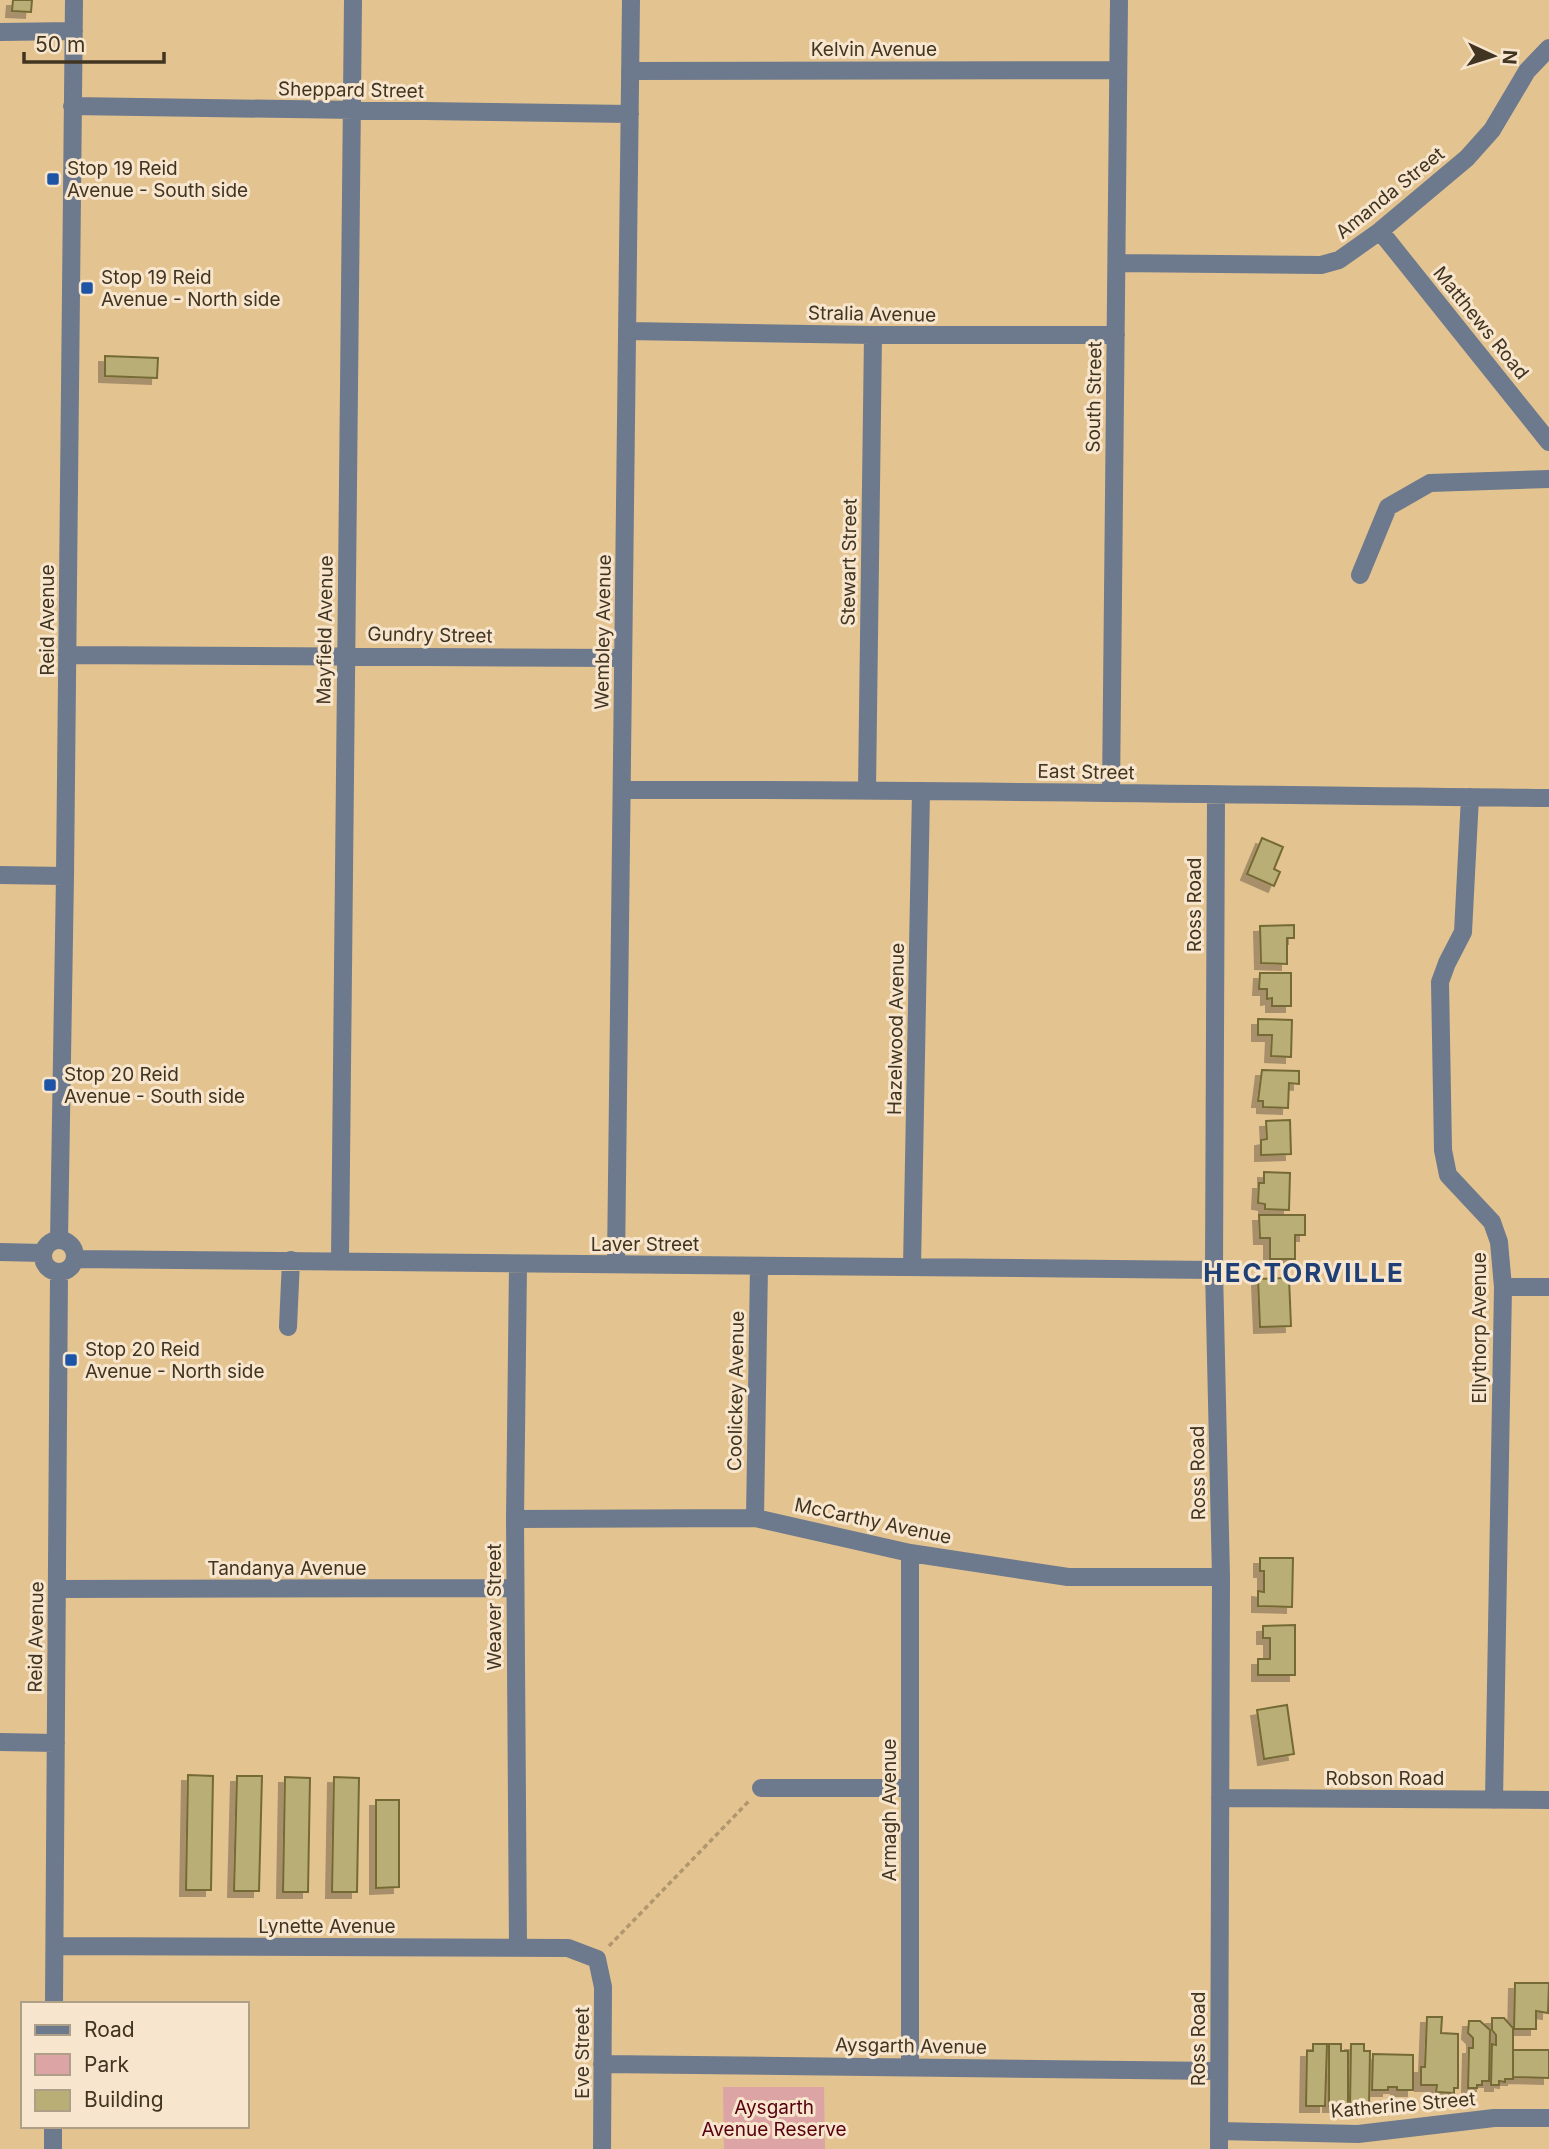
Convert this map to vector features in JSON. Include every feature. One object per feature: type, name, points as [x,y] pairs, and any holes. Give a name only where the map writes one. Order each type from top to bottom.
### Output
[{"type":"street","name":"Reid Avenue","points":[[59,1240],[74,0]]},
{"type":"street","name":"Mayfield Avenue","points":[[340,1260],[353,0]]},
{"type":"street","name":"Wembley Avenue","points":[[616,1264],[631,0]]},
{"type":"street","name":"South Street","points":[[1111,793],[1119,0]]},
{"type":"street","points":[[0,32],[74,31]]},
{"type":"street","name":"Amanda Street","points":[[1117,262],[1321,265],[1339,260],[1380,231],[1467,158],[1492,130],[1527,71],[1549,48]]},
{"type":"street","name":"Kelvin Avenue","points":[[631,71],[1117,70]]},
{"type":"street","name":"Sheppard Street","points":[[72,106],[630,114]]},
{"type":"street","name":"Matthews Road","points":[[1380,231],[1549,442]]},
{"type":"street","name":"Stralia Avenue","points":[[627,331],[1116,335]]},
{"type":"street","name":"Stewart Street","points":[[867,789],[873,335]]},
{"type":"street","points":[[1360,575],[1388,507],[1430,483],[1549,479]]},
{"type":"street","name":"Gundry Street","points":[[67,655],[623,658]]},
{"type":"street","name":"East Street","points":[[622,790],[867,789],[1216,796],[1549,798]]},
{"type":"street","name":"Hazelwood Avenue","points":[[912,1267],[921,791]]},
{"type":"street","name":"Ross Road","points":[[1216,796],[1214,1270],[1222,1577],[1219,2140]]},
{"type":"street","name":"Ellythorp Avenue","points":[[1470,797],[1463,932],[1440,982],[1443,1150],[1448,1175],[1492,1222],[1499,1242],[1503,1287],[1494,1800]]},
{"type":"street","points":[[0,875],[65,876]]},
{"type":"street","points":[[59,1240],[70,1244],[75,1251],[75,1259],[72,1266],[59,1272],[49,1269],[44,1262],[43,1253],[47,1245],[59,1240]]},
{"type":"street","points":[[0,1252],[43,1253]]},
{"type":"street","name":"Laver Street","points":[[75,1259],[1214,1270]]},
{"type":"street","points":[[288,1327],[291,1260]]},
{"type":"street","name":"Weaver Street","points":[[518,1265],[515,1519],[518,1948]]},
{"type":"street","name":"Coolickey Avenue","points":[[755,1518],[759,1266]]},
{"type":"street","name":"Reid Avenue","points":[[54,2002],[59,1272]]},
{"type":"street","points":[[1503,1287],[1549,1287]]},
{"type":"street","name":"McCarthy Avenue","points":[[515,1519],[755,1518],[910,1553],[1068,1577],[1222,1577]]},
{"type":"street","name":"Armagh Avenue","points":[[910,1553],[910,2067]]},
{"type":"street","name":"Tandanya Avenue","points":[[58,1589],[515,1588]]},
{"type":"street","points":[[0,1742],[56,1743]]},
{"type":"street","points":[[761,1788],[910,1788]]},
{"type":"street","name":"Robson Road","points":[[1220,1798],[1549,1800]]},
{"type":"street","name":"Lynette Avenue","points":[[55,1946],[568,1948],[597,1959]]},
{"type":"street","name":"Eve Street","points":[[597,1959],[603,1987],[602,2149]]},
{"type":"street","name":"Aysgarth Avenue","points":[[602,2064],[1219,2070]]},
{"type":"street","name":"Katherine Street","points":[[1219,2140],[1358,2134],[1494,2118],[1549,2118]]},
{"type":"street","points":[[53,2128],[53,2149]]},
{"type":"path","points":[[597,1959],[761,1788]]},
{"type":"green space","name":"Aysgarth Avenue Reserve","points":[[723,2087],[824,2087],[825,2149],[724,2149]]},
{"type":"building","points":[[13,0],[32,0],[31,12],[12,11]]},
{"type":"building","points":[[105,356],[158,358],[157,378],[105,376]]},
{"type":"building","points":[[1262,838],[1283,847],[1274,869],[1280,872],[1274,886],[1247,874]]},
{"type":"building","points":[[1294,925],[1294,938],[1287,938],[1287,964],[1261,963],[1260,926]]},
{"type":"building","points":[[1260,973],[1291,973],[1291,1006],[1272,1006],[1272,998],[1267,999],[1267,989],[1259,989]]},
{"type":"building","points":[[1258,1019],[1292,1020],[1291,1057],[1271,1056],[1272,1035],[1258,1035]]},
{"type":"building","points":[[1262,1070],[1299,1071],[1299,1084],[1289,1083],[1288,1108],[1263,1107],[1263,1101],[1258,1101]]},
{"type":"building","points":[[1290,1120],[1291,1154],[1261,1155],[1261,1140],[1267,1139],[1266,1121]]},
{"type":"building","points":[[1264,1172],[1290,1173],[1289,1210],[1265,1209],[1265,1204],[1258,1203],[1259,1183],[1264,1183]]},
{"type":"building","points":[[1259,1215],[1305,1215],[1305,1235],[1295,1235],[1295,1259],[1270,1259],[1270,1238],[1260,1238]]},
{"type":"building","points":[[1289,1278],[1291,1326],[1260,1327],[1258,1279]]},
{"type":"building","points":[[1260,1558],[1293,1558],[1292,1607],[1258,1606],[1258,1591],[1264,1592],[1264,1571],[1260,1571]]},
{"type":"building","points":[[1295,1625],[1295,1675],[1258,1675],[1258,1659],[1270,1659],[1270,1638],[1263,1638],[1263,1626]]},
{"type":"building","points":[[1287,1705],[1294,1754],[1264,1759],[1257,1710]]},
{"type":"building","points":[[188,1775],[213,1776],[211,1890],[186,1890]]},
{"type":"building","points":[[237,1776],[262,1776],[259,1891],[234,1891]]},
{"type":"building","points":[[285,1777],[310,1778],[308,1892],[283,1892]]},
{"type":"building","points":[[334,1777],[359,1778],[357,1892],[332,1892]]},
{"type":"building","points":[[376,1800],[399,1800],[399,1887],[376,1888]]},
{"type":"building","points":[[1515,1983],[1549,1983],[1548,2013],[1536,2011],[1536,2029],[1514,2029]]},
{"type":"building","points":[[1427,2017],[1442,2017],[1441,2033],[1458,2034],[1458,2088],[1454,2088],[1454,2093],[1436,2092],[1437,2085],[1421,2085],[1421,2067],[1425,2067]]},
{"type":"building","points":[[1492,2018],[1504,2018],[1513,2028],[1513,2079],[1499,2081],[1499,2085],[1491,2085],[1492,2044],[1496,2045]]},
{"type":"building","points":[[1469,2021],[1480,2021],[1490,2030],[1489,2081],[1482,2081],[1482,2085],[1477,2085],[1477,2088],[1468,2088],[1469,2048],[1473,2048],[1473,2038],[1468,2033]]},
{"type":"building","points":[[1313,2044],[1327,2044],[1325,2106],[1306,2106],[1307,2051],[1313,2051]]},
{"type":"building","points":[[1329,2044],[1341,2044],[1341,2051],[1348,2051],[1348,2106],[1329,2106]]},
{"type":"building","points":[[1351,2044],[1364,2044],[1364,2051],[1370,2051],[1369,2106],[1350,2106]]},
{"type":"building","points":[[1513,2050],[1549,2050],[1549,2078],[1513,2077]]},
{"type":"building","points":[[1373,2054],[1413,2055],[1413,2090],[1388,2087],[1388,2090],[1372,2090]]},
{"type":"place","name":"Stop 19 Reid Avenue - South side","points":[[53,179]]},
{"type":"place","name":"Stop 19 Reid Avenue - North side","points":[[87,288]]},
{"type":"place","name":"Stop 20 Reid Avenue - South side","points":[[50,1085]]},
{"type":"place","name":"Stop 20 Reid Avenue - North side","points":[[71,1360]]},
{"type":"district","name":"HECTORVILLE","points":[[1304,1272]]}]
